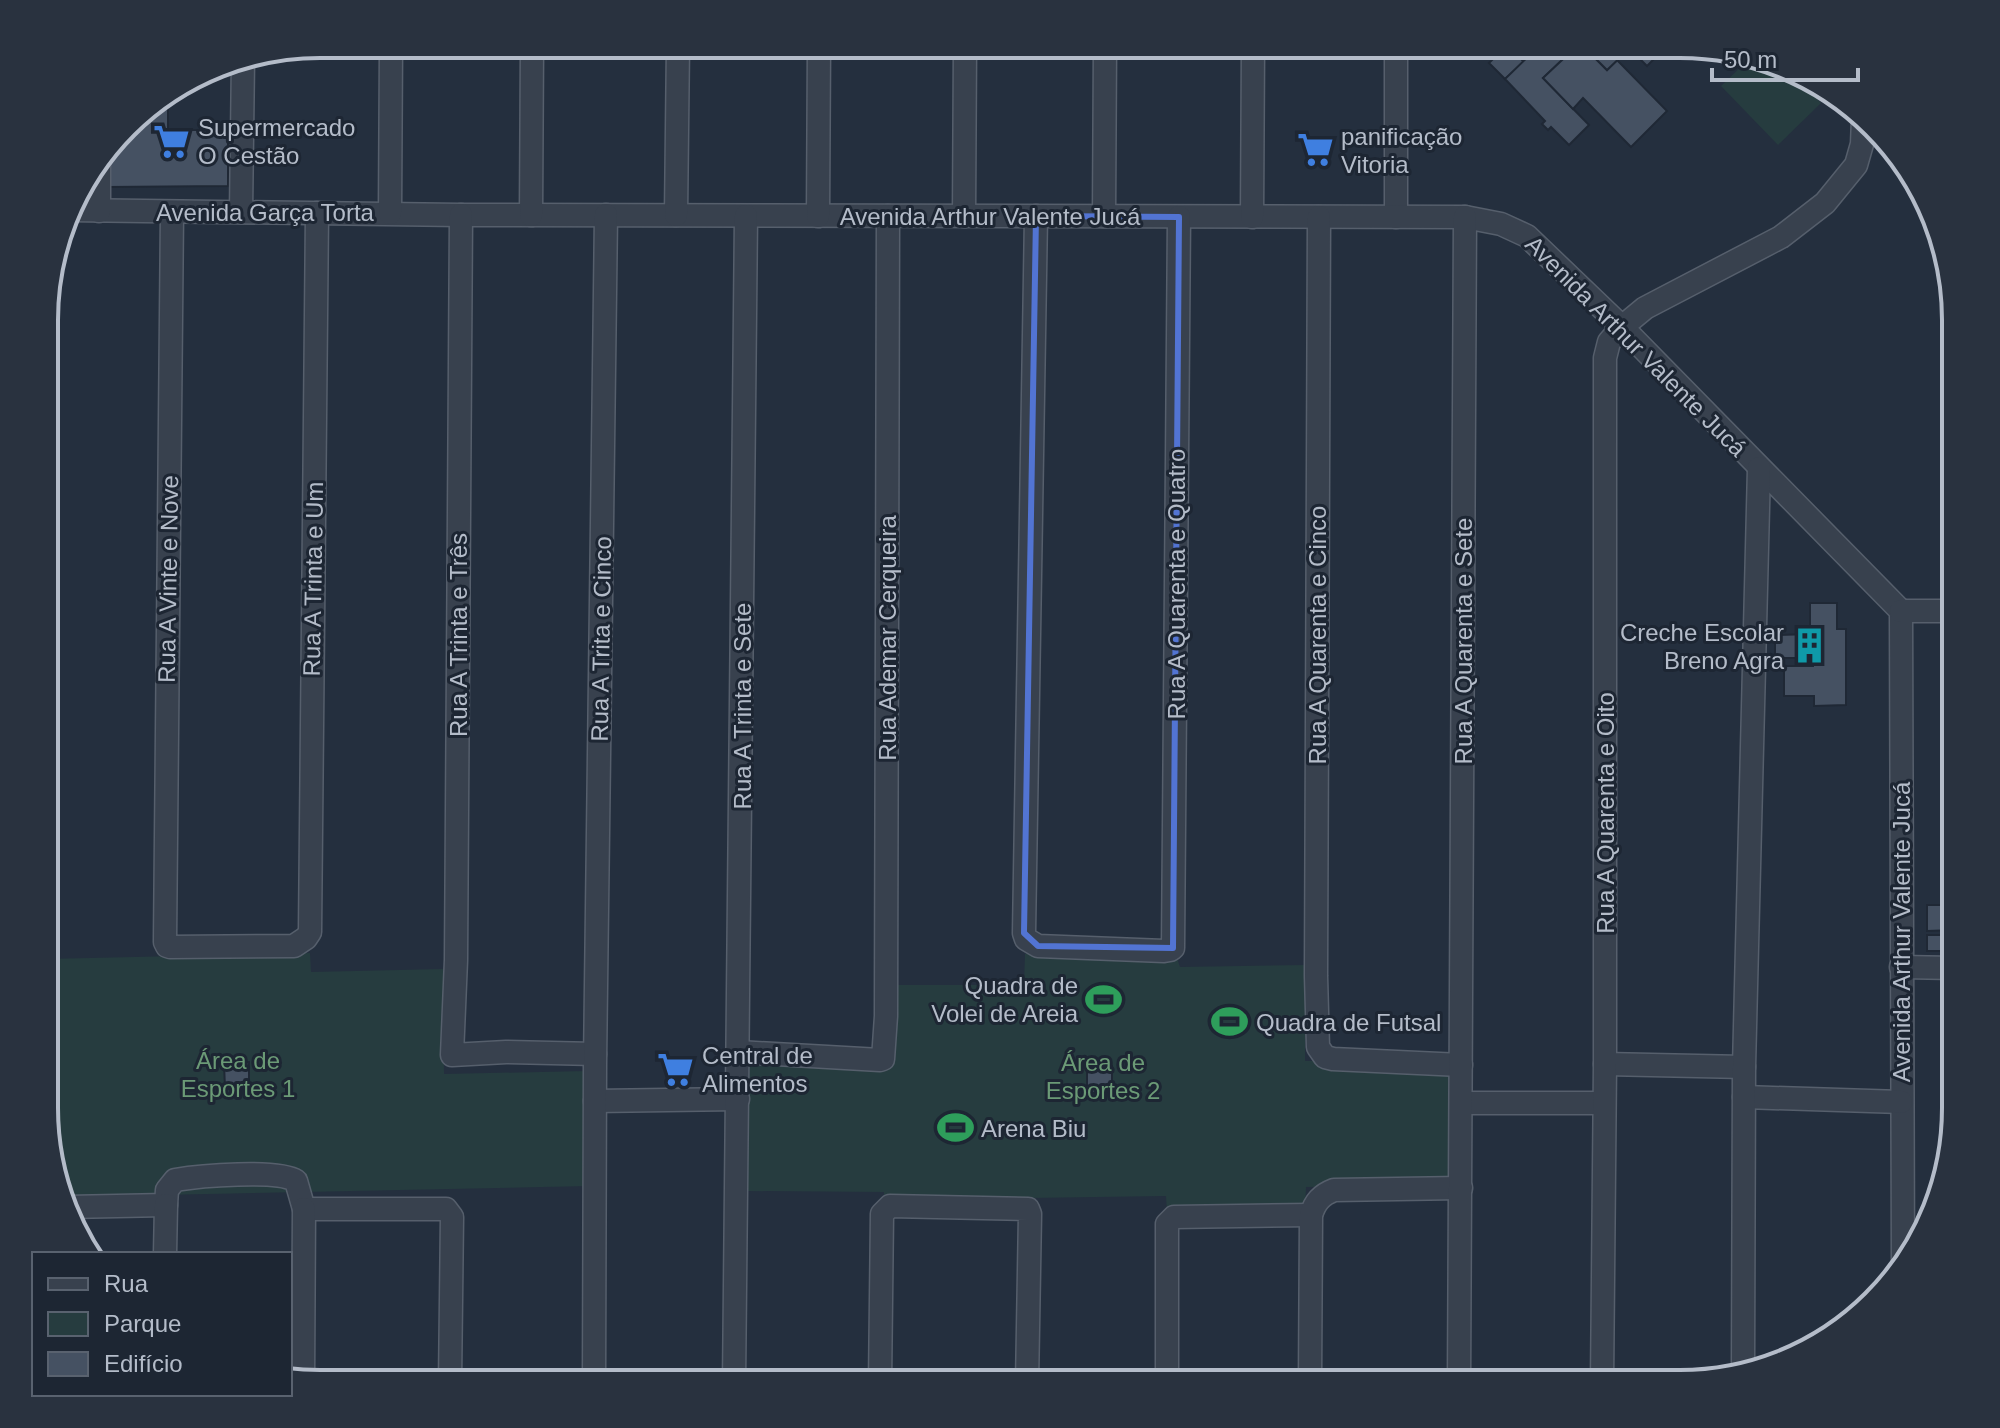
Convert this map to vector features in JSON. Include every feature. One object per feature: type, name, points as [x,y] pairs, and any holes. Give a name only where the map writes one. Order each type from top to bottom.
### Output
[{"type":"street","points":[[390,213],[391,58]]},
{"type":"street","points":[[531,215],[532,58]]},
{"type":"street","points":[[676,215],[678,58]]},
{"type":"street","points":[[818,216],[819,58]]},
{"type":"street","points":[[964,216],[965,58]]},
{"type":"street","points":[[1104,216],[1105,59]]},
{"type":"street","points":[[1252,217],[1253,59]]},
{"type":"street","points":[[1396,59],[1396,217]]},
{"type":"street","points":[[241,212],[243,70]]},
{"type":"street","points":[[1622,327],[1645,308],[1781,237],[1825,203],[1856,165],[1862,133]]},
{"type":"street","points":[[99,180],[99,211]]},
{"type":"street","name":"Avenida Garça Torta","points":[[83,210],[461,215]]},
{"type":"street","name":"Rua A Vinte e Nove","points":[[172,212],[165,942],[170,947],[294,946],[300,943]]},
{"type":"street","name":"Rua A Trinta e Um","points":[[300,943],[310,932],[317,213]]},
{"type":"street","name":"Avenida Arthur Valente Jucá","points":[[461,215],[1465,217],[1501,224],[1527,236],[1622,327],[1901,611],[1903,1245]]},
{"type":"street","name":"Rua A Trinta e Três","points":[[461,215],[456,960],[452,1055],[506,1052],[595,1059]]},
{"type":"street","name":"Rua A Trita e Cinco","points":[[594,1369],[606,215]]},
{"type":"street","name":"Rua A Trinta e Sete","points":[[734,1369],[746,216]]},
{"type":"street","name":"Rua Ademar Cerqueira","points":[[739,1052],[882,1060],[886,1016],[888,216]]},
{"type":"street","name":"Rua A Quarenta e Quatro","points":[[1036,216],[1024,933],[1026,939],[1038,946],[1170,950],[1173,948],[1174,932],[1179,217]]},
{"type":"street","name":"Rua A Quarenta e Cinco","points":[[1319,217],[1318,1047],[1325,1057],[1333,1059],[1461,1065]]},
{"type":"street","name":"Rua A Quarenta e Sete","points":[[1459,1370],[1465,217]]},
{"type":"street","name":"Rua A Quarenta e Oito","points":[[1602,1370],[1605,358],[1609,342],[1622,327]]},
{"type":"street","points":[[1743,1362],[1744,1067],[1759,468]]},
{"type":"street","points":[[1901,611],[1941,611]]},
{"type":"street","points":[[1901,967],[1941,968]]},
{"type":"street","points":[[1605,1064],[1744,1067]]},
{"type":"street","points":[[1744,1097],[1901,1102]]},
{"type":"street","points":[[595,1101],[738,1099]]},
{"type":"street","points":[[1461,1103],[1604,1103]]},
{"type":"street","points":[[165,1252],[167,1190],[175,1180],[199,1176],[268,1175],[289,1177],[296,1181],[304,1209],[303,1369]]},
{"type":"street","points":[[1310,1370],[1311,1215],[1314,1205],[1324,1194],[1334,1190],[1461,1188]]},
{"type":"street","points":[[78,1207],[166,1205]]},
{"type":"street","points":[[880,1369],[882,1214],[890,1206],[1028,1209],[1027,1370]]},
{"type":"street","points":[[304,1209],[446,1209],[452,1217],[450,1369]]},
{"type":"street","points":[[1167,1370],[1167,1224],[1174,1217],[1311,1215]]},
{"type":"highlighted area","points":[[1036,216],[1179,217],[1173,948],[1038,946],[1024,933]]},
{"type":"green space","points":[[1742,66],[1780,78],[1811,93],[1821,103],[1778,145],[1721,86]]},
{"type":"green space","name":"Área de Esportes 1","points":[[310,953],[311,972],[443,969],[444,1074],[587,1071],[589,1186],[74,1197],[63,1159],[59,1125],[59,959]]},
{"type":"green space","name":"Área de Esportes 2","points":[[1025,954],[1176,955],[1180,967],[1305,965],[1305,1061],[1456,1059],[1457,1185],[1306,1187],[1305,1210],[1167,1212],[1166,1196],[1028,1198],[1023,1210],[884,1210],[884,1192],[746,1191],[747,1066],[890,1066],[891,985],[1024,985]]},
{"type":"building","points":[[1493,59],[1521,59],[1524,62],[1505,79],[1489,63]]},
{"type":"building","points":[[1526,59],[1561,59],[1543,78],[1589,125],[1569,145],[1551,127],[1548,130],[1542,124],[1545,121],[1505,79]]},
{"type":"building","points":[[1563,59],[1596,59],[1607,70],[1617,60],[1667,111],[1631,147],[1583,98],[1573,109],[1543,78]]},
{"type":"building","points":[[1596,59],[1619,59],[1607,70]]},
{"type":"building","points":[[1640,59],[1654,59],[1647,66]]},
{"type":"building","name":"Supermercado O Cestão","points":[[168,107],[168,130],[228,130],[228,186],[107,187],[107,168],[123,147]]},
{"type":"building","name":"Creche Escolar Breno Agra","points":[[1810,603],[1837,603],[1837,629],[1846,629],[1846,705],[1814,706],[1814,696],[1784,696],[1784,666],[1813,666],[1813,658],[1775,658],[1775,635],[1810,634]]},
{"type":"building","points":[[1927,905],[1941,905],[1941,930],[1927,931]]},
{"type":"building","points":[[1927,935],[1941,935],[1941,951],[1927,951]]},
{"type":"building","points":[[249,1062],[249,1088],[225,1089],[224,1063]]},
{"type":"building","points":[[1112,1066],[1112,1092],[1087,1093],[1087,1067]]},
{"type":"place","name":"Supermercado O Cestão","points":[[172,141]]},
{"type":"place","name":"panificação Vitoria","points":[[1315,150]]},
{"type":"place","name":"Creche Escolar Breno Agra","points":[[1810,646]]},
{"type":"place","name":"Quadra de Volei de Areia","points":[[1104,999]]},
{"type":"place","name":"Quadra de Futsal","points":[[1230,1022]]},
{"type":"place","name":"Central de Alimentos","points":[[676,1069]]},
{"type":"place","name":"Arena Biu","points":[[955,1128]]}]
